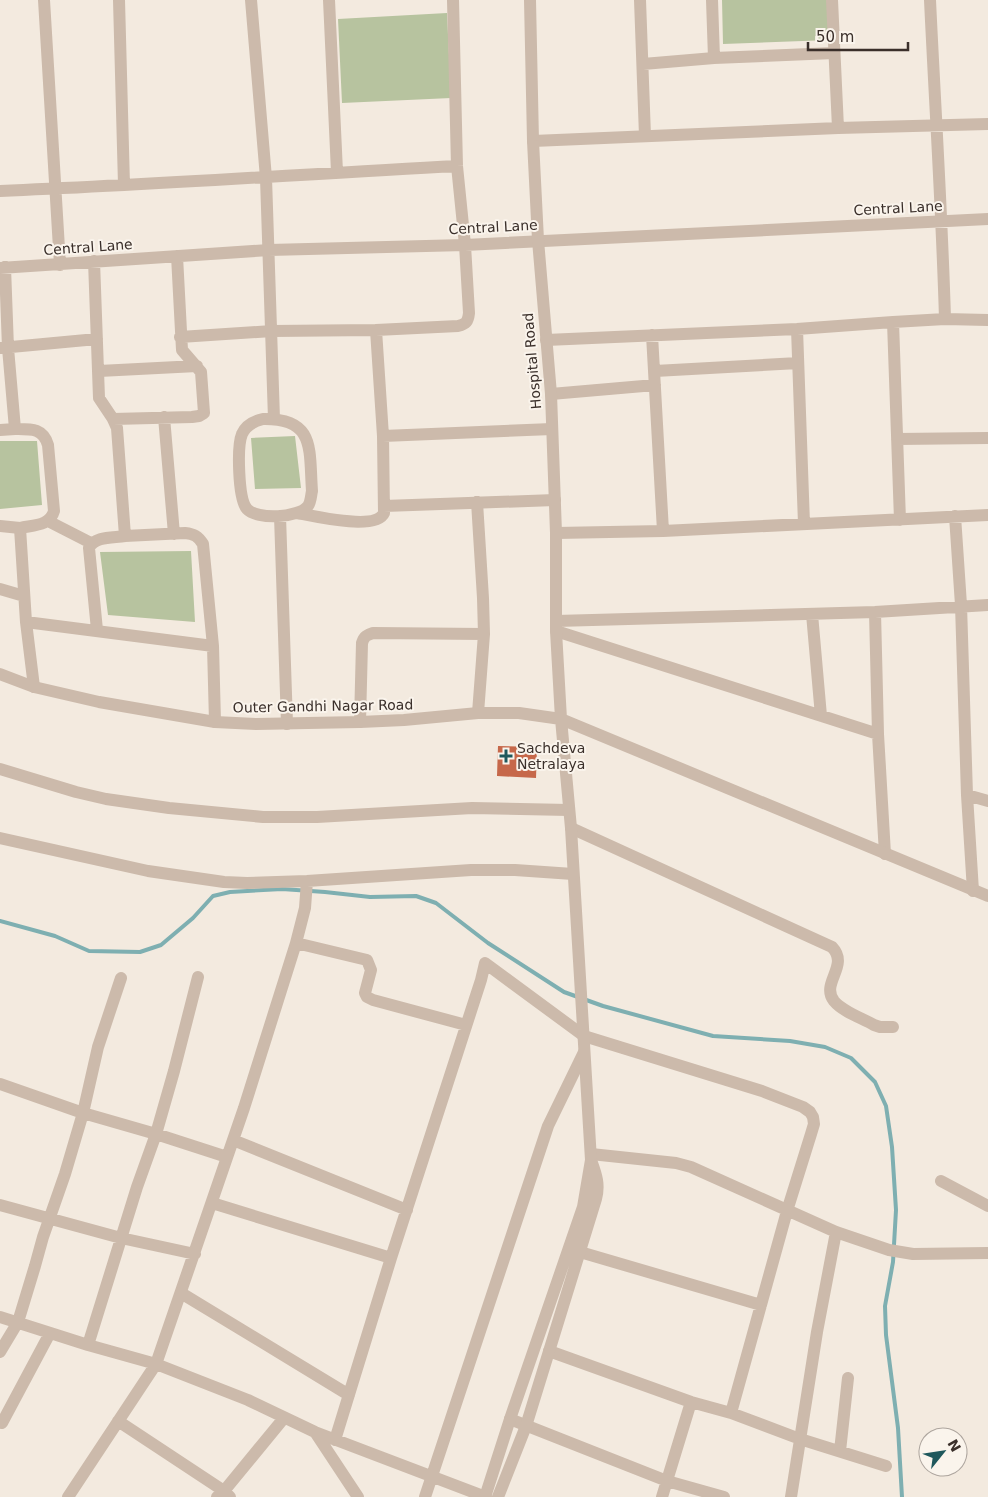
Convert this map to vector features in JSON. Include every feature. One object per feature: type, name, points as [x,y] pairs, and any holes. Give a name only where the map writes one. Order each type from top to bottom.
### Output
[{"type":"street","points":[[44,0],[60,265]]},
{"type":"street","points":[[119,0],[124,185]]},
{"type":"street","points":[[251,0],[266,178],[274,419]]},
{"type":"street","points":[[329,0],[336,172]]},
{"type":"street","points":[[180,337],[272,331],[376,330],[465,325],[468,321],[469,313],[465,245],[457,166],[454,0]]},
{"type":"street","name":"Hospital Road","points":[[530,0],[532,141],[551,394],[556,533],[556,626],[561,720],[571,828],[591,1157]]},
{"type":"street","points":[[640,0],[645,136]]},
{"type":"street","points":[[712,0],[714,58]]},
{"type":"street","points":[[832,0],[838,128]]},
{"type":"street","points":[[930,0],[942,221],[945,319]]},
{"type":"street","points":[[643,64],[714,58],[834,53]]},
{"type":"street","points":[[532,141],[838,128],[988,124]]},
{"type":"street","points":[[0,191],[266,178],[336,172],[457,166]]},
{"type":"street","name":"Central Lane","points":[[2,267],[60,265],[269,250],[465,245],[988,219]]},
{"type":"street","points":[[113,419],[199,416],[204,413],[201,372],[182,350],[177,256]]},
{"type":"street","points":[[94,262],[99,398],[117,428],[125,536]]},
{"type":"street","points":[[2,267],[4,348],[15,429]]},
{"type":"street","points":[[546,340],[798,329],[945,319],[988,320]]},
{"type":"street","points":[[893,322],[900,520]]},
{"type":"street","points":[[798,329],[804,524]]},
{"type":"street","points":[[297,513],[308,506],[312,491],[308,444],[303,431],[296,425],[274,419],[263,419],[254,422],[242,432],[240,442],[240,494],[248,510],[256,515],[280,516],[297,513],[336,520],[372,522],[382,517],[384,506],[383,436],[376,330]]},
{"type":"street","points":[[652,335],[664,531]]},
{"type":"street","points":[[4,348],[97,339]]},
{"type":"street","points":[[655,372],[798,363]]},
{"type":"street","points":[[99,371],[197,366]]},
{"type":"street","points":[[551,394],[655,385]]},
{"type":"street","points":[[164,417],[174,534]]},
{"type":"street","points":[[0,430],[34,429],[41,432],[46,438],[54,511],[48,521],[20,528],[0,526]]},
{"type":"street","points":[[383,436],[552,429]]},
{"type":"street","points":[[897,439],[988,438]]},
{"type":"street","points":[[384,506],[555,500]]},
{"type":"street","points":[[477,502],[484,634],[478,713]]},
{"type":"street","points":[[556,533],[664,531],[988,515]]},
{"type":"street","points":[[280,516],[287,724]]},
{"type":"street","points":[[955,516],[961,605],[973,891]]},
{"type":"street","points":[[48,521],[91,543]]},
{"type":"street","points":[[20,528],[26,622],[34,687]]},
{"type":"street","points":[[97,630],[89,548],[91,543],[95,540],[125,536],[194,534],[200,538],[203,544],[213,646],[215,722]]},
{"type":"street","points":[[0,589],[24,596]]},
{"type":"street","points":[[556,626],[875,612],[961,605],[988,605]]},
{"type":"street","points":[[875,612],[878,734],[885,854]]},
{"type":"street","points":[[812,614],[821,716]]},
{"type":"street","points":[[26,622],[213,646]]},
{"type":"street","points":[[556,626],[878,734]]},
{"type":"street","points":[[360,722],[362,643],[363,638],[367,635],[484,634]]},
{"type":"street","name":"Outer Gandhi Nagar Road","points":[[0,674],[34,687],[99,702],[215,722],[287,724],[360,722],[478,713],[519,713],[561,720],[988,896]]},
{"type":"street","points":[[0,769],[106,799],[169,808],[263,817],[317,817],[472,808],[569,810]]},
{"type":"street","points":[[968,795],[988,801]]},
{"type":"street","points":[[571,828],[832,946],[839,962],[830,988],[830,994],[836,1003],[874,1025],[893,1027]]},
{"type":"street","points":[[0,838],[176,876],[247,883],[306,884],[471,870],[515,870],[573,874]]},
{"type":"street","points":[[68,1497],[156,1364],[233,1140],[296,943],[305,908],[306,884]]},
{"type":"street","points":[[296,943],[367,960],[371,970],[365,993],[373,1000],[466,1026]]},
{"type":"street","points":[[335,1440],[485,963],[584,1036],[762,1091],[803,1107],[813,1117],[814,1124],[787,1211],[731,1413]]},
{"type":"street","points":[[88,1345],[156,1134],[198,977]]},
{"type":"street","points":[[0,1352],[18,1322],[49,1217],[65,1174],[83,1113],[98,1047],[122,978]]},
{"type":"street","points":[[425,1497],[548,1126],[584,1052]]},
{"type":"street","points":[[0,1084],[83,1113],[227,1157]]},
{"type":"street","points":[[233,1140],[407,1210]]},
{"type":"street","points":[[591,1157],[676,1163],[691,1167],[836,1232],[893,1251],[913,1254],[988,1253]]},
{"type":"street","points":[[498,1497],[526,1426],[599,1188],[598,1178],[591,1157]]},
{"type":"street","points":[[0,1317],[156,1364],[248,1400],[315,1432],[486,1497],[510,1419],[583,1207],[591,1157]]},
{"type":"street","points":[[940,1180],[988,1206]]},
{"type":"street","points":[[212,1203],[391,1258]]},
{"type":"street","points":[[0,1205],[121,1238],[195,1254]]},
{"type":"street","points":[[791,1497],[816,1332],[836,1232]]},
{"type":"street","points":[[580,1252],[761,1305]]},
{"type":"street","points":[[181,1293],[349,1396]]},
{"type":"street","points":[[2,1423],[50,1333]]},
{"type":"street","points":[[549,1351],[691,1402],[731,1413],[800,1439],[886,1466]]},
{"type":"street","points":[[840,1451],[848,1378]]},
{"type":"street","points":[[662,1497],[691,1402]]},
{"type":"street","points":[[118,1421],[224,1495],[284,1418]]},
{"type":"street","points":[[510,1419],[667,1481],[724,1497]]},
{"type":"street","points":[[315,1432],[358,1497]]},
{"type":"green space","points":[[722,0],[828,0],[830,40],[723,44]]},
{"type":"green space","points":[[447,13],[451,98],[342,103],[338,19]]},
{"type":"green space","points":[[295,436],[301,488],[255,489],[251,438]]},
{"type":"green space","points":[[0,441],[37,441],[42,505],[0,509]]},
{"type":"green space","points":[[191,551],[195,622],[108,615],[100,552]]},
{"type":"building","points":[[498,746],[537,747],[536,778],[497,776]]},
{"type":"waterway","points":[[0,921],[55,936],[89,951],[140,952],[161,945],[193,918],[213,896],[230,892],[282,889],[370,897],[416,896],[436,903],[488,943],[564,992],[603,1006],[713,1036],[790,1041],[825,1047],[851,1058],[875,1082],[886,1106],[892,1147],[896,1210],[893,1262],[885,1306],[886,1335],[898,1428],[902,1497]]},
{"type":"place","name":"Sachdeva Netralaya","points":[[506,756]]}]
